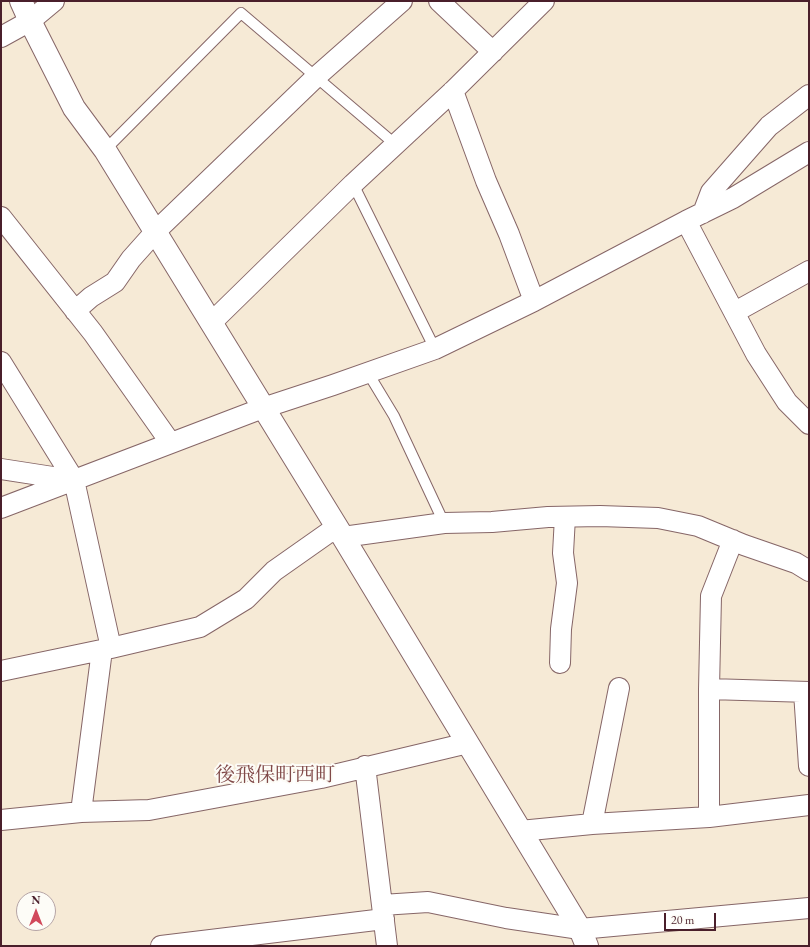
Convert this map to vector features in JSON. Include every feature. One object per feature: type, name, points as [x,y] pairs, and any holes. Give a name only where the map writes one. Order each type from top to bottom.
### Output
[{"type":"street","points":[[21,1],[30,22],[74,108],[105,150],[156,231],[468,743],[584,938]]},
{"type":"street","points":[[1,37],[30,22],[54,1]]},
{"type":"street","points":[[75,311],[91,297],[115,282],[131,259],[156,231],[317,76],[402,1]]},
{"type":"street","points":[[440,1],[493,52]]},
{"type":"street","points":[[211,323],[353,184],[453,91],[544,1]]},
{"type":"street","points":[[453,91],[486,181],[509,234],[534,301]]},
{"type":"street","points":[[694,217],[711,192],[769,126],[809,96]]},
{"type":"street","points":[[1,508],[170,442],[263,408],[435,349],[534,301],[733,198],[808,156]]},
{"type":"street","points":[[1,217],[94,333],[170,442]]},
{"type":"street","points":[[694,217],[734,312],[756,354],[787,402],[809,424]]},
{"type":"street","points":[[734,312],[809,271]]},
{"type":"street","points":[[1,362],[74,480],[106,649],[81,812]]},
{"type":"street","points":[[1,469],[74,480]]},
{"type":"street","points":[[560,663],[561,629],[567,583],[563,553],[565,516]]},
{"type":"street","points":[[1,671],[200,627],[246,599],[274,571],[328,533],[340,534],[444,523],[492,522],[565,516],[658,518],[698,526],[796,563],[809,571]]},
{"type":"street","points":[[708,817],[711,596],[733,540]]},
{"type":"street","points":[[592,824],[619,688]]},
{"type":"street","points":[[709,689],[807,692],[809,766]]},
{"type":"street","points":[[1,820],[81,812],[149,810],[321,778],[365,766],[468,743]]},
{"type":"street","points":[[365,766],[387,946]]},
{"type":"street","points":[[520,832],[592,824],[708,817],[809,805]]},
{"type":"street","points":[[161,946],[383,912],[428,902],[506,918],[584,938],[809,908]]},
{"type":"lane","points":[[105,150],[242,13],[396,145]]},
{"type":"lane","points":[[353,184],[435,349]]},
{"type":"lane","points":[[368,373],[394,416],[444,523]]},
{"type":"district","name":"後飛保町西町","points":[[275,776]]}]
